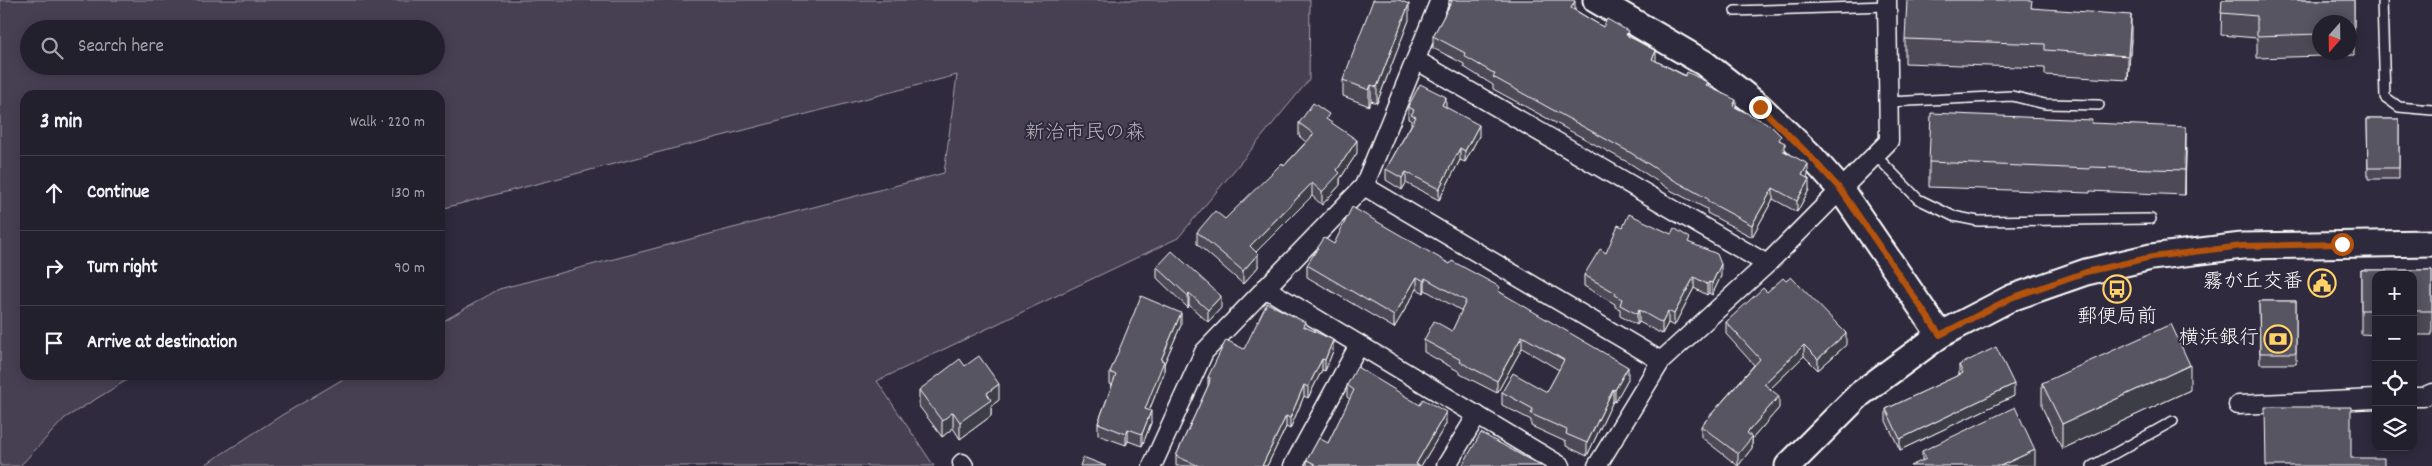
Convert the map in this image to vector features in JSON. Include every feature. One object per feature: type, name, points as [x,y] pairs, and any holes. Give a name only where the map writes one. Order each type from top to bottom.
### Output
[{"type":"street","points":[[1152,466],[1204,352],[1364,186],[1440,0]]},
{"type":"street","points":[[1596,0],[1704,63],[1760,107],[1803,148],[1841,190],[1940,335]]},
{"type":"street","points":[[1597,466],[1662,361],[1768,264],[1889,141],[1887,3]]},
{"type":"street","points":[[1416,60],[1768,264]]},
{"type":"street","points":[[1364,186],[1662,361]]},
{"type":"street","points":[[1788,466],[1860,394],[1940,335],[2011,298],[2086,272],[2152,257],[2242,246],[2432,243]]},
{"type":"street","points":[[1265,288],[1561,466]]},
{"type":"street","points":[[1293,466],[1359,345]]},
{"type":"street","points":[[2417,398],[2432,393]]},
{"type":"street","points":[[2238,405],[2372,399]]},
{"type":"street","points":[[1446,466],[1477,415]]},
{"type":"lane","points":[[2382,0],[2385,97],[2399,107],[2432,110]]},
{"type":"lane","points":[[1735,11],[1887,3]]},
{"type":"lane","points":[[1888,102],[2012,96],[2045,104],[2099,104]]},
{"type":"lane","points":[[1875,155],[1918,199],[1953,216],[1978,220],[2151,219]]},
{"type":"lane","points":[[2092,466],[2173,421]]},
{"type":"green space","name":"新治市民の森","points":[[0,0],[1310,0],[1309,80],[1178,238],[877,381],[934,466],[203,466],[282,415],[342,380],[445,380],[445,320],[499,289],[944,173],[957,75],[445,208],[445,90],[20,90],[20,380],[127,380],[65,418],[20,466],[0,466]]},
{"type":"building","points":[[1373,0],[1399,0],[1409,4],[1377,87],[1371,85],[1369,90],[1343,80]]},
{"type":"building","points":[[1449,0],[1573,0],[1575,1],[1571,8],[1603,27],[1607,19],[1628,31],[1626,35],[1656,51],[1652,59],[1685,76],[1687,72],[1707,82],[1705,85],[1736,100],[1733,106],[1770,125],[1781,136],[1779,140],[1785,143],[1782,150],[1808,164],[1802,175],[1809,179],[1797,201],[1773,188],[1752,225],[1707,201],[1708,199],[1631,153],[1493,77],[1495,74],[1464,56],[1465,53],[1433,36],[1452,1]]},
{"type":"building","points":[[1907,0],[2032,0],[2031,8],[2131,15],[2128,56],[2045,50],[2045,44],[1905,39]]},
{"type":"building","points":[[2222,0],[2354,0],[2354,15],[2312,15],[2312,34],[2257,36],[2257,16],[2221,13]]},
{"type":"building","points":[[1420,84],[1446,97],[1442,105],[1479,125],[1465,151],[1460,148],[1439,189],[1406,172],[1402,178],[1386,169],[1416,117],[1411,115],[1414,110],[1408,107]]},
{"type":"building","points":[[1313,103],[1329,114],[1326,119],[1357,140],[1337,170],[1340,173],[1322,192],[1312,183],[1250,246],[1258,254],[1243,271],[1197,232],[1215,211],[1225,219],[1282,163],[1284,166],[1314,134],[1299,123]]},
{"type":"building","points":[[1931,113],[2092,120],[2091,123],[2186,127],[2185,170],[2090,167],[2090,169],[1929,162]]},
{"type":"building","points":[[2367,119],[2399,119],[2399,168],[2368,168]]},
{"type":"building","points":[[1352,207],[1450,264],[1452,261],[1500,287],[1498,291],[1628,367],[1615,390],[1613,389],[1587,443],[1566,434],[1567,430],[1531,414],[1533,409],[1502,392],[1513,373],[1547,392],[1564,360],[1522,336],[1497,381],[1460,362],[1461,360],[1424,340],[1434,321],[1452,331],[1466,301],[1425,278],[1424,281],[1417,277],[1394,316],[1307,265],[1324,238],[1334,244]]},
{"type":"building","points":[[1629,214],[1671,234],[1674,228],[1690,238],[1688,242],[1717,254],[1721,264],[1712,283],[1709,282],[1707,284],[1694,277],[1674,314],[1668,311],[1662,323],[1639,310],[1637,314],[1620,305],[1622,299],[1615,295],[1616,293],[1584,275],[1600,249],[1606,253],[1618,225],[1623,227]]},
{"type":"building","points":[[1172,251],[1221,296],[1208,310],[1189,293],[1188,296],[1157,267]]},
{"type":"building","points":[[2361,270],[2432,270],[2432,311],[2417,311],[2417,271],[2372,271],[2372,310],[2361,310]]},
{"type":"building","points":[[1791,277],[1846,333],[1818,359],[1804,345],[1764,384],[1779,396],[1747,433],[1752,437],[1738,454],[1701,426],[1760,359],[1726,322],[1763,288],[1767,292],[1783,278],[1786,281]]},
{"type":"building","points":[[1141,296],[1181,313],[1161,360],[1164,361],[1145,409],[1151,411],[1142,434],[1128,429],[1126,434],[1098,423],[1116,375],[1110,372]]},
{"type":"building","name":"横浜銀行","points":[[2259,301],[2296,301],[2296,353],[2260,353]]},
{"type":"building","points":[[1267,303],[1305,322],[1303,326],[1333,340],[1325,360],[1322,359],[1308,387],[1304,385],[1290,418],[1286,416],[1262,466],[1199,466],[1176,456],[1209,384],[1210,378],[1208,377],[1226,340],[1244,349]]},
{"type":"building","points":[[2171,324],[2190,365],[2062,424],[2042,383]]},
{"type":"building","points":[[1996,347],[2014,384],[1900,439],[1886,409],[1963,373],[1959,365]]},
{"type":"building","points":[[979,356],[999,384],[987,393],[991,400],[960,422],[953,412],[942,421],[919,390],[960,359],[965,366]]},
{"type":"building","points":[[1357,367],[1420,405],[1423,399],[1446,412],[1416,464],[1420,466],[1314,466],[1315,464],[1307,460],[1319,438],[1328,443],[1354,390],[1347,385]]},
{"type":"building","points":[[2015,407],[2035,450],[2000,466],[1910,466],[1926,459],[1922,451]]},
{"type":"building","points":[[2265,407],[2351,407],[2351,458],[2384,458],[2384,466],[2266,466]]},
{"type":"building","points":[[1481,433],[1541,466],[1462,466]]},
{"type":"building","points":[[1083,457],[1106,466],[1080,466]]},
{"type":"place","name":"霧が丘交番","points":[[2322,283]]},
{"type":"place","name":"郵便局前","points":[[2117,289]]},
{"type":"place","name":"横浜銀行","points":[[2278,339]]},
{"type":"route","points":[[1760,107],[1810,156],[1841,190],[1940,335],[2011,298],[2086,272],[2152,257],[2242,246],[2342,244]]}]
